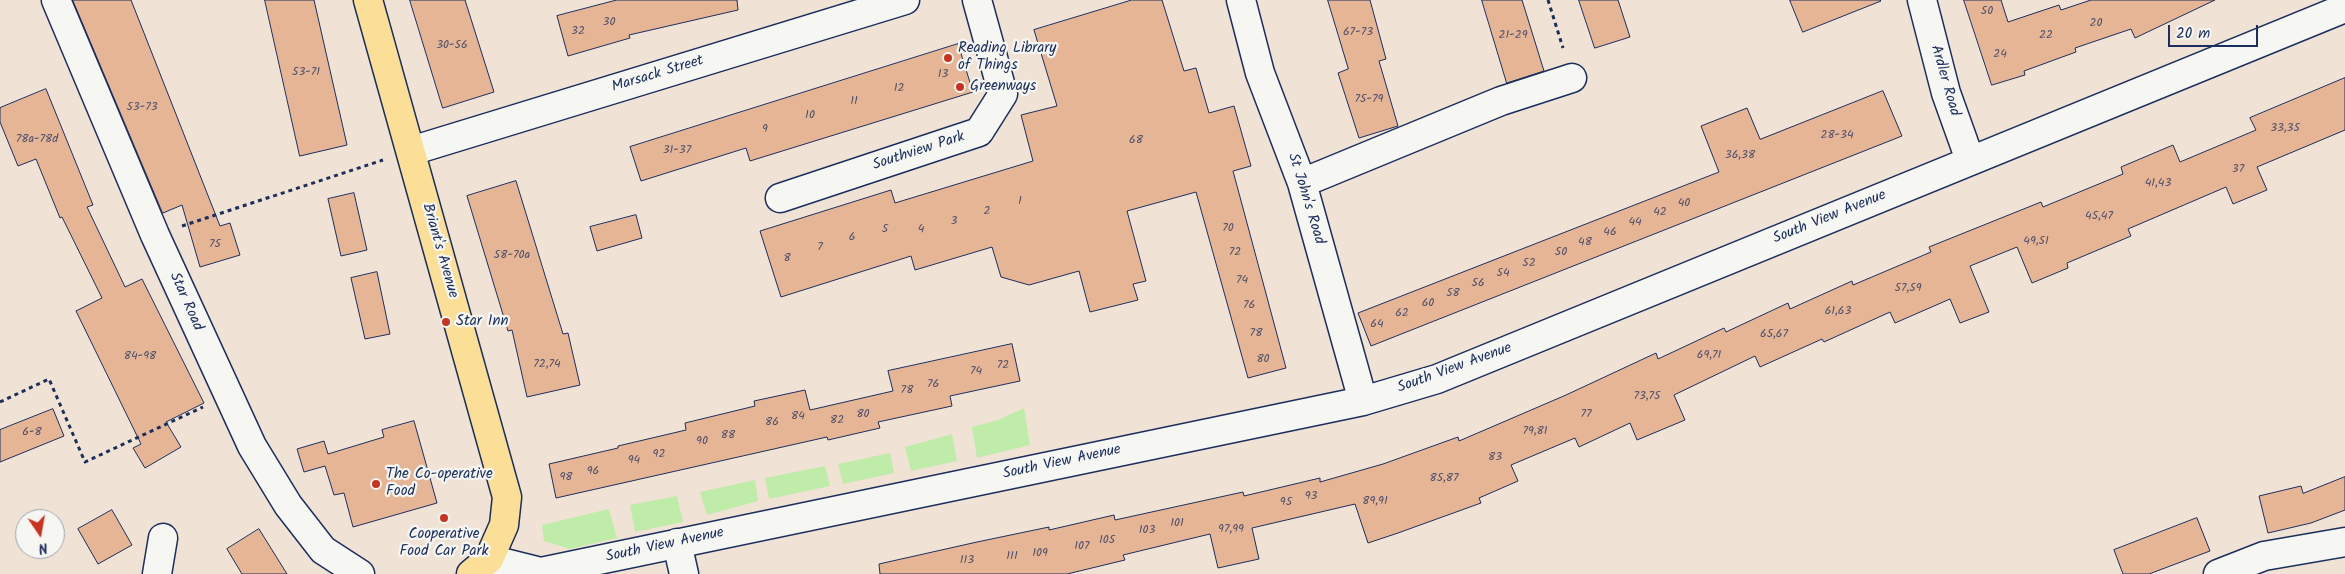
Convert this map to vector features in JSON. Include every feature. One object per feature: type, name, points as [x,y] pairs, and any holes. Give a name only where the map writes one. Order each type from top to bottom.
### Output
[{"type":"main road","name":"Briant's Avenue","points":[[368,0],[507,497],[504,525],[480,566]]},
{"type":"street","name":"Star Road","points":[[56,0],[155,235],[252,446],[288,504],[324,550],[360,574]]},
{"type":"street","name":"Marsack Street","points":[[411,151],[905,0]]},
{"type":"street","name":"Southview Park","points":[[780,198],[979,132],[1003,94],[977,0]]},
{"type":"street","name":"St John's Road","points":[[1241,0],[1260,73],[1302,183],[1363,401]]},
{"type":"street","name":"Ardler Road","points":[[1922,0],[1946,93],[1970,160]]},
{"type":"street","name":"South View Avenue","points":[[480,566],[541,572],[1363,401],[1437,379],[2345,8]]},
{"type":"street","points":[[1302,183],[1502,102],[1572,78]]},
{"type":"street","points":[[157,574],[163,538]]},
{"type":"street","points":[[2218,574],[2264,556],[2345,542]]},
{"type":"street","points":[[677,543],[684,574]]},
{"type":"path","points":[[1548,0],[1563,48]]},
{"type":"path","points":[[155,235],[411,151]]},
{"type":"path","points":[[0,402],[49,379],[85,462],[227,395]]},
{"type":"green space","points":[[1024,408],[1030,445],[977,458],[972,427],[998,420]]},
{"type":"green space","points":[[952,434],[957,461],[911,471],[905,447]]},
{"type":"green space","points":[[890,453],[894,473],[843,484],[838,464]]},
{"type":"green space","points":[[825,466],[830,486],[769,499],[765,478]]},
{"type":"green space","points":[[755,480],[758,501],[707,515],[700,492]]},
{"type":"green space","points":[[677,496],[683,522],[635,532],[630,505]]},
{"type":"green space","points":[[609,509],[617,538],[570,549],[544,541],[542,525]]},
{"type":"building","points":[[73,0],[131,0],[220,226],[230,223],[240,255],[200,267],[182,205],[163,213]]},
{"type":"building","points":[[265,0],[314,0],[347,145],[300,156]]},
{"type":"building","points":[[410,0],[465,0],[494,92],[443,108]]},
{"type":"building","points":[[617,0],[737,0],[738,10],[629,35],[630,38],[568,56],[557,16]]},
{"type":"building","points":[[1132,0],[1162,0],[1184,71],[1196,68],[1209,113],[1234,106],[1251,166],[1233,171],[1286,368],[1248,378],[1196,192],[1127,211],[1146,281],[1133,284],[1138,300],[1090,312],[1079,271],[1029,285],[1001,277],[992,247],[915,270],[911,256],[781,297],[760,231],[891,190],[895,203],[1033,161],[1021,115],[1057,106],[1034,30]]},
{"type":"building","points":[[1328,0],[1370,0],[1386,59],[1379,61],[1398,126],[1359,138],[1338,73],[1348,69]]},
{"type":"building","points":[[1482,0],[1522,0],[1544,71],[1507,83]]},
{"type":"building","points":[[1579,0],[1618,0],[1630,37],[1595,48]]},
{"type":"building","points":[[1790,0],[1880,0],[1881,1],[1803,32]]},
{"type":"building","points":[[1964,0],[2001,0],[2008,22],[2059,5],[2061,10],[2091,0],[2215,0],[2135,38],[2131,29],[2075,48],[2076,52],[2024,71],[2025,75],[1992,85]]},
{"type":"building","points":[[958,44],[973,92],[750,161],[746,148],[641,181],[630,147]]},
{"type":"building","points":[[2345,78],[2345,130],[2257,167],[2267,190],[2233,204],[2226,187],[2128,229],[2131,236],[2067,263],[2068,268],[2032,283],[2017,247],[1970,266],[1989,312],[1960,323],[1950,299],[1895,323],[1890,312],[1824,342],[1822,339],[1760,367],[1755,356],[1674,395],[1685,420],[1637,440],[1630,423],[1579,447],[1575,438],[1511,465],[1518,481],[1479,498],[1481,503],[1398,533],[1368,543],[1355,504],[1252,528],[1259,559],[1218,568],[1210,534],[1123,555],[1125,560],[1067,574],[880,574],[879,564],[1049,527],[1049,530],[1114,515],[1115,520],[1243,492],[1244,496],[1320,478],[1320,482],[1383,464],[1458,437],[1459,441],[1566,395],[1656,353],[1658,359],[1724,328],[1726,332],[1788,303],[1790,309],[1852,281],[1853,285],[1931,252],[1929,247],[2041,202],[2043,207],[2123,174],[2121,167],[2173,145],[2180,162],[2256,130],[2250,118]]},
{"type":"building","points":[[46,89],[93,205],[87,207],[125,287],[142,279],[204,403],[166,422],[181,447],[145,468],[133,448],[141,444],[76,311],[102,298],[62,217],[60,218],[36,159],[18,166],[0,122],[0,108]]},
{"type":"building","points":[[1883,91],[1902,136],[1371,346],[1358,313],[1719,172],[1701,126],[1747,108],[1760,139]]},
{"type":"building","points":[[516,181],[563,334],[568,333],[580,385],[527,397],[512,330],[508,331],[467,196]]},
{"type":"building","points":[[354,193],[367,250],[341,256],[328,199]]},
{"type":"building","points":[[636,215],[642,238],[597,251],[590,227]]},
{"type":"building","points":[[377,272],[390,334],[365,339],[351,278]]},
{"type":"building","points":[[1012,344],[1020,381],[950,396],[952,406],[878,422],[880,428],[828,440],[827,437],[556,498],[549,464],[686,430],[685,423],[755,406],[754,401],[805,390],[810,410],[893,391],[888,371]]},
{"type":"building","points":[[53,409],[64,436],[0,462],[0,430]]},
{"type":"building","points":[[414,421],[437,503],[353,527],[344,493],[334,495],[325,466],[304,472],[297,449],[324,441],[328,454],[384,437],[382,430]]},
{"type":"building","points":[[2345,477],[2345,510],[2311,523],[2268,533],[2259,496],[2301,486],[2303,493]]},
{"type":"building","points":[[112,510],[132,545],[98,564],[78,529]]},
{"type":"building","points":[[2197,518],[2210,551],[2149,574],[2123,574],[2114,550]]},
{"type":"building","points":[[259,529],[287,574],[242,574],[227,549]]},
{"type":"place","name":"Reading Library of Things","points":[[948,58]]},
{"type":"place","name":"Greenways","points":[[960,87]]},
{"type":"place","name":"Star Inn","points":[[446,322]]},
{"type":"place","name":"The Co-operative Food","points":[[376,484]]},
{"type":"place","name":"Cooperative Food Car Park","points":[[444,518]]}]
